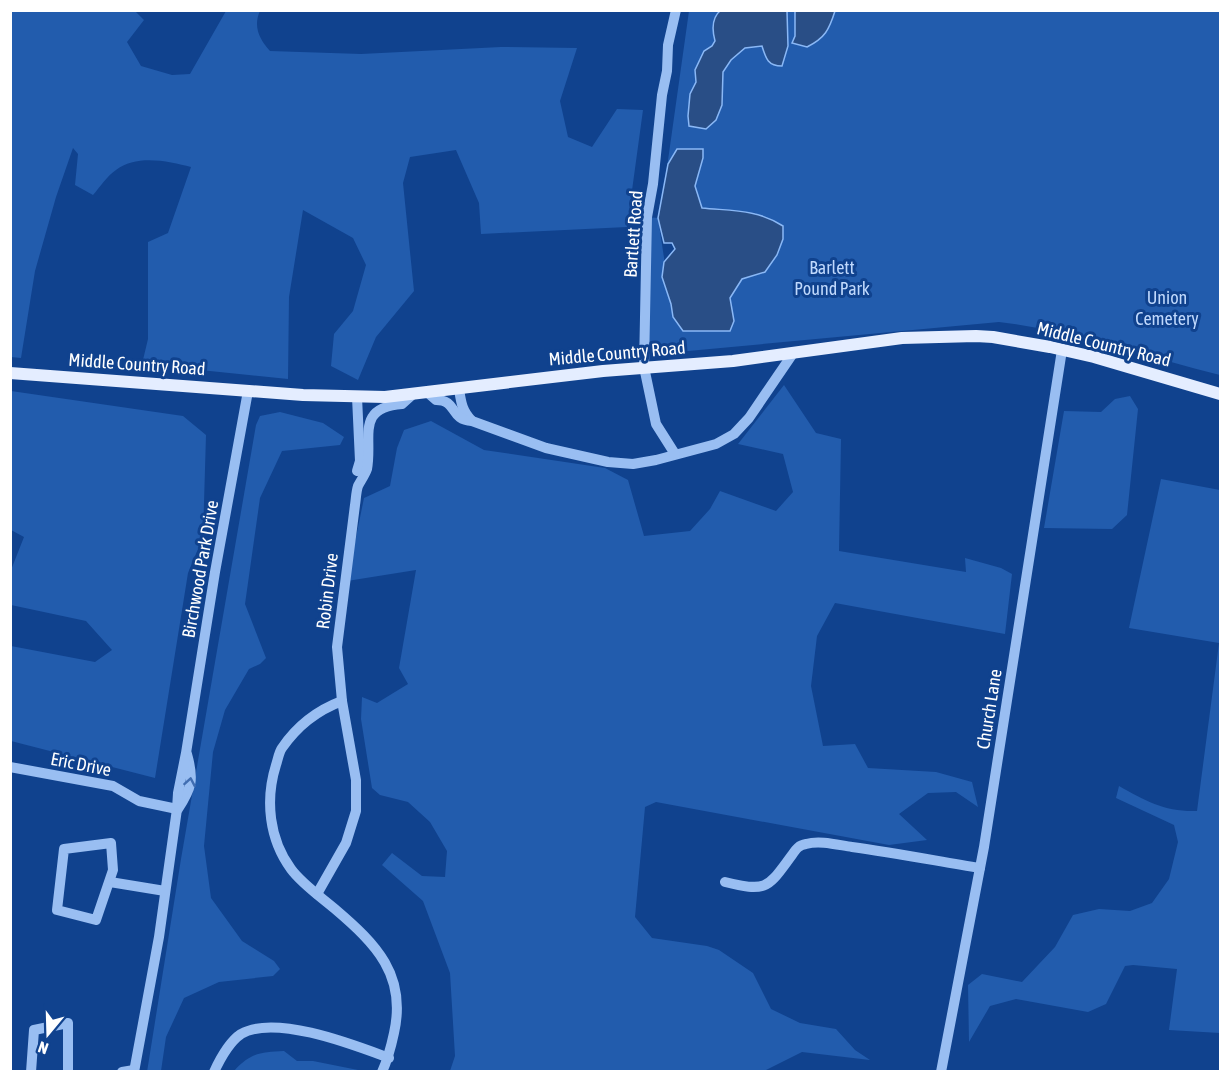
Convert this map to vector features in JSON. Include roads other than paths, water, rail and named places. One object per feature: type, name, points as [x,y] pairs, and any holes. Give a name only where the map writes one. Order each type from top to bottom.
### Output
[{"type":"main road","name":"Middle Country Road","points":[[10,373],[303,395],[385,397],[644,367],[722,362],[902,338],[953,336],[993,337],[1062,350],[1129,366],[1221,394]]},
{"type":"street","name":"Bartlett Road","points":[[675,454],[656,424],[644,367],[647,217],[667,71],[668,45],[676,10]]},
{"type":"street","name":"Church Lane","points":[[941,1071],[980,868],[1062,350]]},
{"type":"street","points":[[428,393],[436,400],[445,400],[450,403],[455,415],[460,419],[472,421],[546,448],[608,462],[633,464],[716,444],[734,434],[795,352]]},
{"type":"street","points":[[459,388],[461,405],[465,414],[472,421]]},
{"type":"street","name":"Birchwood Park Drive","points":[[134,1071],[159,937],[177,809],[174,794],[177,771],[186,753],[215,572],[248,391]]},
{"type":"street","name":"Robin Drive","points":[[359,486],[366,472],[369,426],[372,418],[386,406],[402,404],[411,394]]},
{"type":"street","name":"Robin Drive","points":[[317,894],[346,843],[356,811],[356,780],[342,701],[337,647],[359,486],[355,455],[358,436],[357,397]]},
{"type":"street","points":[[342,701],[324,708],[302,724],[280,749],[271,780],[269,808],[276,840],[291,870],[357,928],[379,953],[395,981],[399,1013],[389,1058],[382,1071]]},
{"type":"street","name":"Eric Drive","points":[[10,767],[113,786],[139,801],[177,809]]},
{"type":"street","points":[[111,843],[113,870],[110,882],[96,920],[57,910],[64,849],[111,843]]},
{"type":"street","points":[[725,882],[743,887],[767,886],[775,880],[798,847],[806,843],[865,849],[980,868]]},
{"type":"street","points":[[110,882],[165,891]]},
{"type":"street","points":[[31,1071],[34,1030],[68,1023],[68,1071]]},
{"type":"street","points":[[214,1071],[221,1057],[240,1035],[260,1028],[291,1029],[346,1042],[389,1058]]},
{"type":"street","points":[[122,1071],[134,1071]]},
{"type":"park label","name":"Barlett Pound Park","points":[[832,277]]},
{"type":"park label","name":"Union Cemetery","points":[[1167,307]]}]
